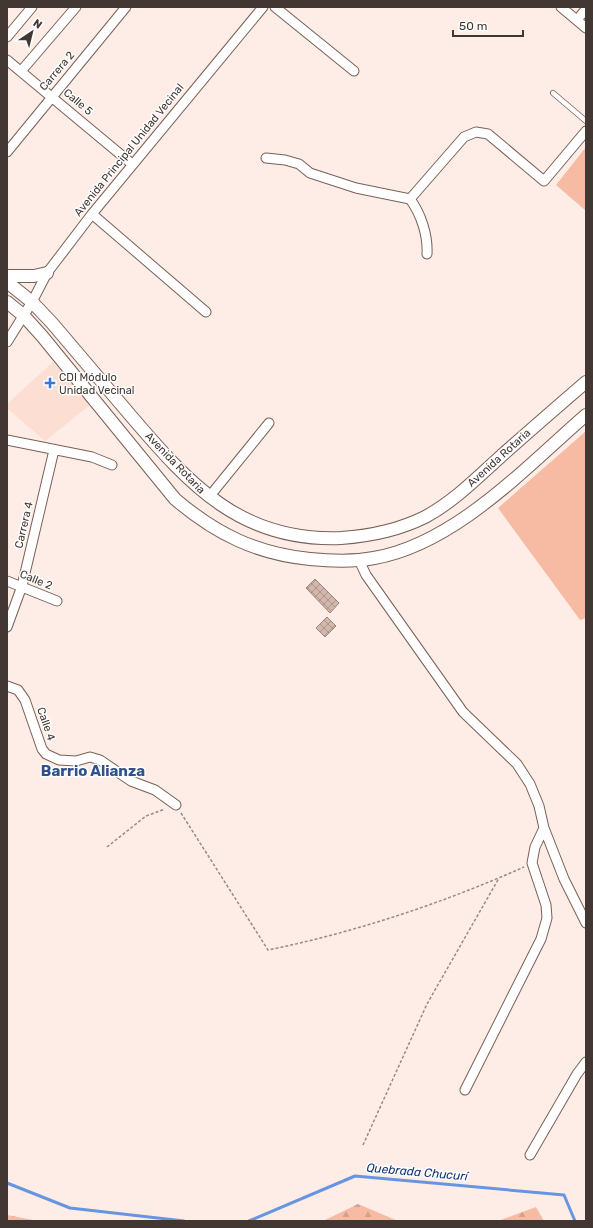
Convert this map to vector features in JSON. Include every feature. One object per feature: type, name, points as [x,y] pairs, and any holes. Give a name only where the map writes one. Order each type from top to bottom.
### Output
[{"type":"main road","points":[[7,276],[34,276],[48,272]]},
{"type":"main road","name":"Avenida Rotaria","points":[[7,282],[32,302],[166,457],[208,497],[255,523],[286,534],[330,538],[376,534],[425,517],[445,504],[586,382]]},
{"type":"main road","name":"Avenida Rotaria","points":[[7,302],[23,315],[176,499],[196,517],[246,544],[271,553],[330,561],[375,558],[403,551],[442,532],[461,521],[480,507],[586,415]]},
{"type":"street","points":[[7,37],[32,7]]},
{"type":"street","points":[[22,70],[76,7]]},
{"type":"street","name":"Carrera 2","points":[[7,152],[126,7]]},
{"type":"street","name":"Avenida Principal Unidad Vecinal","points":[[7,342],[32,302],[48,272],[92,214],[263,7]]},
{"type":"street","points":[[275,7],[354,71]]},
{"type":"street","points":[[561,7],[586,28]]},
{"type":"street","points":[[577,20],[586,9]]},
{"type":"street","name":"Calle 5","points":[[7,60],[22,70],[132,164]]},
{"type":"street","points":[[410,199],[464,137],[476,132],[488,134],[544,181],[586,131]]},
{"type":"street","points":[[266,158],[285,160],[299,164],[310,173],[349,186],[410,199],[416,207],[425,231],[427,254]]},
{"type":"street","points":[[92,214],[206,312]]},
{"type":"street","points":[[208,497],[269,423]]},
{"type":"street","points":[[7,440],[109,464]]},
{"type":"street","name":"Carrera 4","points":[[7,627],[22,586],[54,450]]},
{"type":"street","points":[[359,560],[366,575],[463,712],[517,764],[530,784],[539,806],[544,828],[564,879],[586,923]]},
{"type":"street","name":"Calle 2","points":[[7,581],[57,601]]},
{"type":"street","name":"Calle 4","points":[[7,686],[18,690],[25,700],[42,749],[46,754],[59,760],[76,761],[90,757],[100,760],[130,781],[155,790],[176,805]]},
{"type":"street","points":[[465,1090],[543,932],[547,918],[546,905],[532,863],[535,847],[544,828]]},
{"type":"street","points":[[530,1155],[577,1074],[586,1062]]},
{"type":"lane","points":[[553,93],[586,122]]},
{"type":"path","points":[[107,847],[146,816],[176,805],[268,950],[331,936],[453,896],[532,863]]},
{"type":"path","points":[[363,1145],[427,1004],[499,878]]},
{"type":"shaded area","name":"CDI Módulo Unidad Vecinal","points":[[53,362],[90,405],[45,441],[7,408],[7,404]]},
{"type":"green space","points":[[586,147],[586,211],[556,185]]},
{"type":"green space","points":[[586,431],[586,618],[580,620],[498,508]]},
{"type":"green space","points":[[358,1204],[398,1221],[323,1221]]},
{"type":"green space","points":[[536,1207],[544,1221],[498,1221]]},
{"type":"green space","points":[[7,1215],[38,1221],[7,1221]]},
{"type":"building","points":[[315,579],[339,603],[330,613],[306,588]]},
{"type":"building","points":[[327,617],[336,626],[325,637],[316,628]]},
{"type":"waterway","name":"Quebrada Chucurí","points":[[249,1221],[355,1176],[564,1195],[575,1221]]},
{"type":"waterway","name":"Quebrada Chucurí","points":[[7,1183],[70,1208],[184,1221]]},
{"type":"place","name":"CDI Módulo Unidad Vecinal","points":[[50,383]]},
{"type":"district","name":"Barrio Alianza","points":[[93,771]]}]
